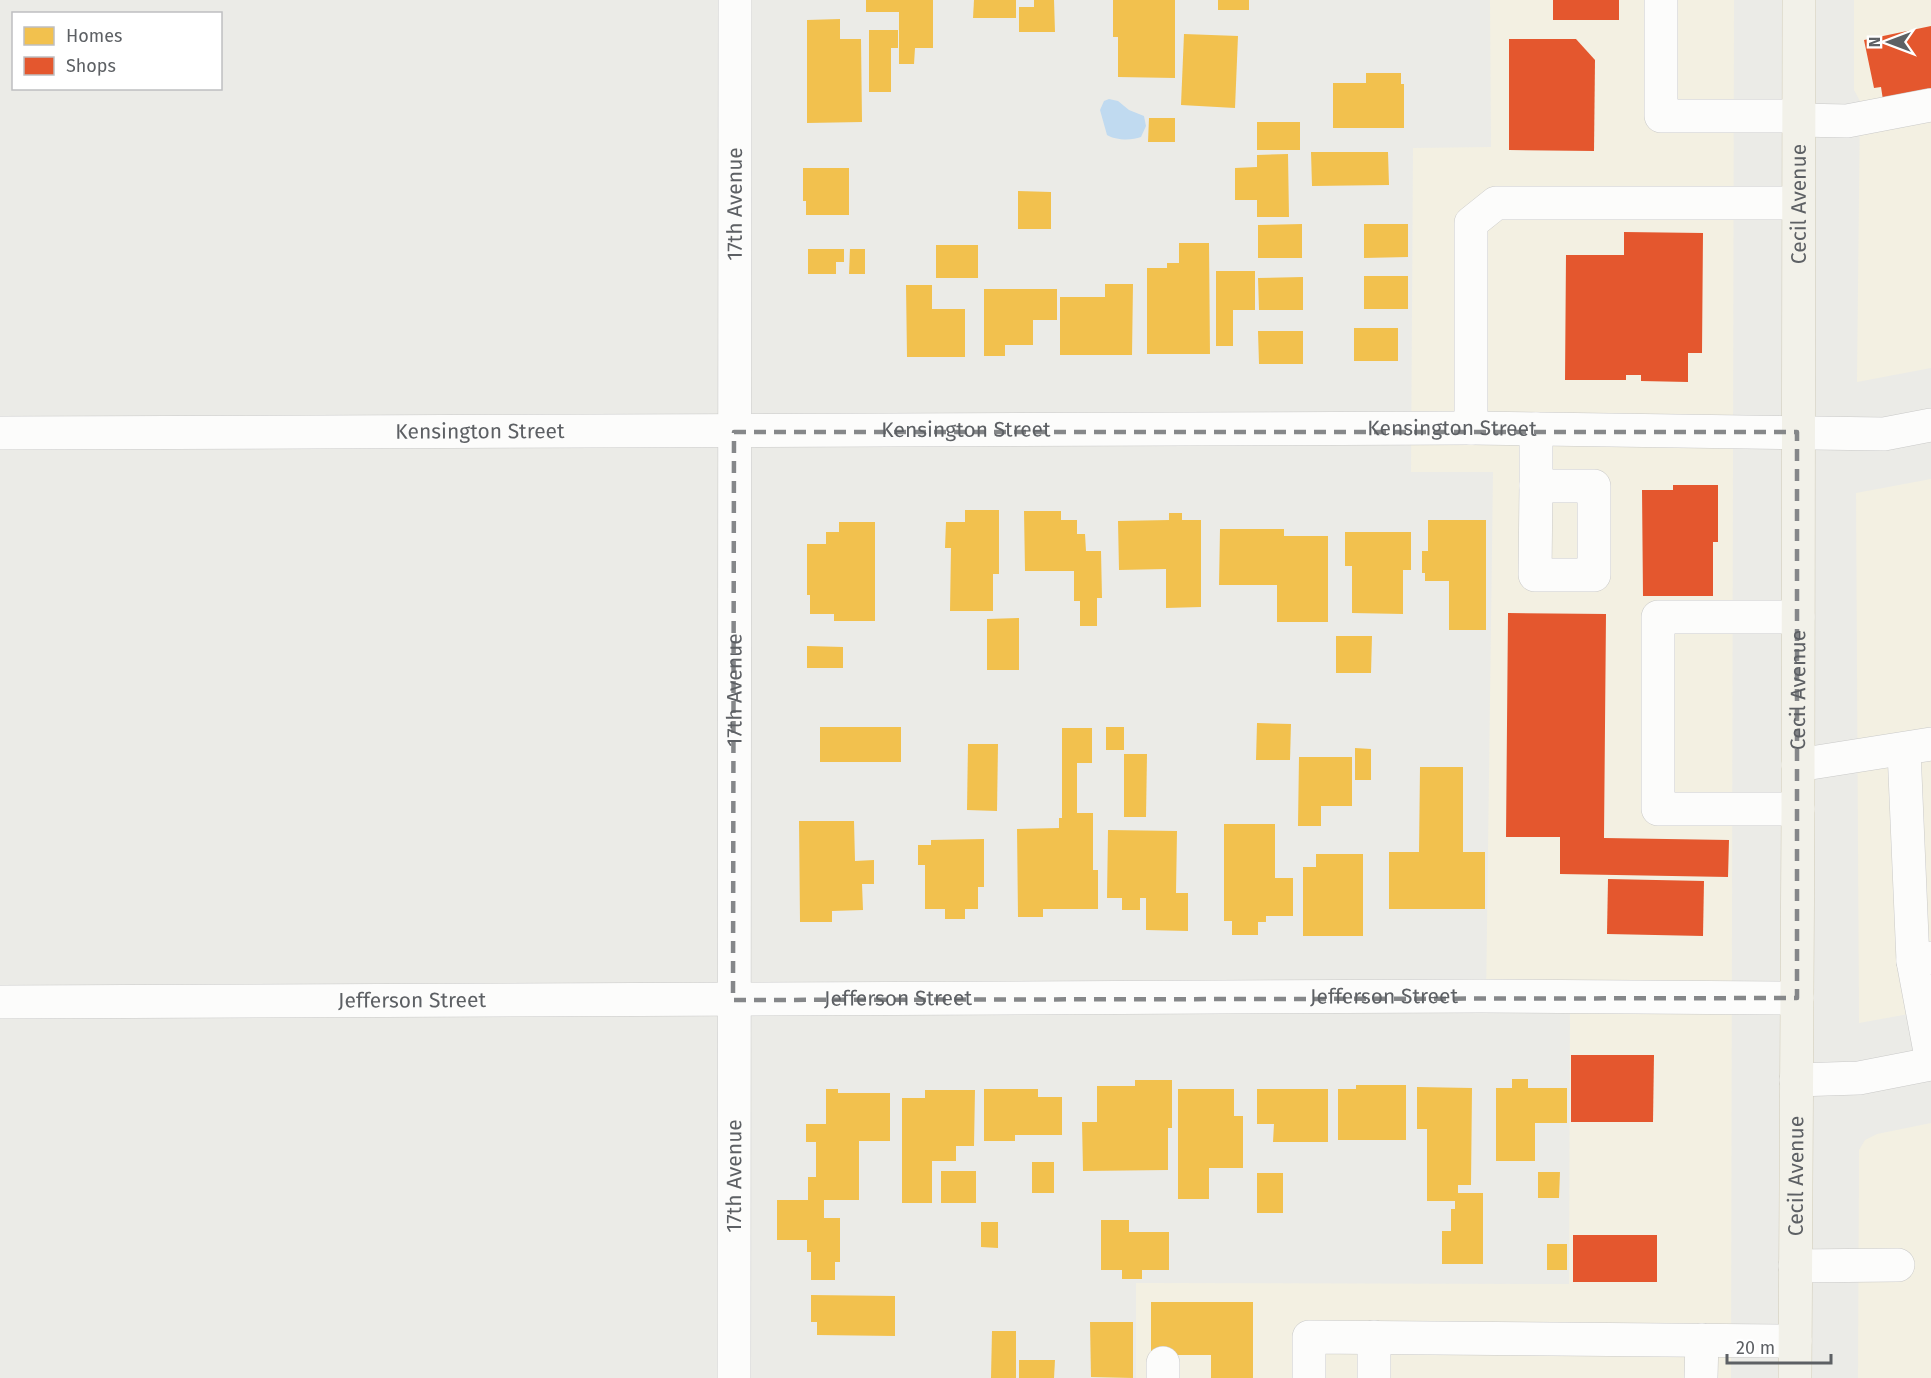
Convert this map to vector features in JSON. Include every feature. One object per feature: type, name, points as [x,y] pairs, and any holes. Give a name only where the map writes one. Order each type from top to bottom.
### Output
[{"type":"main road","name":"Cecil Avenue","points":[[1795,1378],[1798,0]]},
{"type":"street","name":"17th Avenue","points":[[734,1378],[735,0]]},
{"type":"street","points":[[1661,0],[1660,117],[1798,118],[1847,121],[1931,105]]},
{"type":"street","points":[[1472,428],[1472,224],[1496,203],[1797,203]]},
{"type":"street","name":"Kensington Street","points":[[0,433],[1472,428],[1884,434],[1931,425]]},
{"type":"street","points":[[1536,429],[1536,486]]},
{"type":"street","points":[[1797,617],[1658,617],[1658,809],[1798,809]]},
{"type":"street","points":[[1798,765],[1918,747],[1922,960],[1931,1057]]},
{"type":"street","name":"Jefferson Street","points":[[0,1002],[1482,996],[1797,998]]},
{"type":"street","points":[[1796,1080],[1859,1078],[1931,1064]]},
{"type":"street","points":[[1795,1266],[1898,1265]]},
{"type":"street","points":[[1309,1378],[1309,1337],[1795,1341]]},
{"type":"street","points":[[1374,1337],[1374,1378]]},
{"type":"street","points":[[1701,1378],[1702,1340]]},
{"type":"highlighted area","points":[[734,432],[1797,432],[1797,998],[733,1000]]},
{"type":"shaded area","points":[[1490,0],[1734,0],[1731,1378],[1136,1378],[1136,1283],[1569,1284],[1570,1003],[1486,1003],[1493,472],[1411,472],[1413,148],[1491,147]]},
{"type":"shaded area","points":[[1854,0],[1931,0],[1931,368],[1857,382],[1860,101],[1854,90]]},
{"type":"shaded area","points":[[1931,479],[1931,1010],[1859,1023],[1856,493]]},
{"type":"shaded area","points":[[1931,1123],[1931,1378],[1858,1378],[1859,1150],[1865,1140],[1877,1134]]},
{"type":"water","points":[[1109,99],[1118,101],[1129,110],[1144,116],[1146,126],[1141,137],[1123,139],[1107,135],[1100,110],[1104,101]]},
{"type":"building: Homes","points":[[866,0],[933,0],[933,48],[915,48],[914,64],[899,64],[899,12],[866,12]]},
{"type":"building: Homes","points":[[974,0],[1016,0],[1016,18],[973,18]]},
{"type":"building: Homes","points":[[1034,0],[1054,0],[1055,32],[1019,32],[1019,7],[1034,7]]},
{"type":"building: Homes","points":[[1113,0],[1175,0],[1175,78],[1118,77],[1118,37],[1113,37]]},
{"type":"building: Homes","points":[[1218,0],[1249,0],[1249,10],[1218,10]]},
{"type":"building: Homes","points":[[840,19],[840,39],[861,39],[862,122],[807,123],[807,20]]},
{"type":"building: Homes","points":[[869,30],[898,30],[898,48],[891,48],[891,92],[869,92]]},
{"type":"building: Homes","points":[[1184,34],[1238,36],[1235,108],[1181,105]]},
{"type":"building: Homes","points":[[1366,73],[1401,73],[1401,84],[1404,84],[1404,128],[1333,128],[1333,83],[1366,83]]},
{"type":"building: Homes","points":[[1149,118],[1175,118],[1175,142],[1148,142]]},
{"type":"building: Homes","points":[[1257,122],[1300,122],[1300,150],[1257,150]]},
{"type":"building: Homes","points":[[1311,152],[1388,152],[1389,185],[1312,186]]},
{"type":"building: Homes","points":[[1288,154],[1289,217],[1257,217],[1257,200],[1235,200],[1235,168],[1257,167],[1257,155]]},
{"type":"building: Homes","points":[[803,168],[849,168],[849,215],[806,215],[806,201],[803,201]]},
{"type":"building: Homes","points":[[1018,191],[1051,192],[1051,229],[1018,229]]},
{"type":"building: Homes","points":[[1302,224],[1302,258],[1258,258],[1258,225]]},
{"type":"building: Homes","points":[[1364,224],[1408,224],[1408,257],[1364,258]]},
{"type":"building: Homes","points":[[1179,243],[1209,243],[1210,354],[1147,354],[1147,268],[1167,268],[1167,263],[1179,263]]},
{"type":"building: Homes","points":[[936,245],[978,245],[978,278],[936,278]]},
{"type":"building: Homes","points":[[808,249],[844,249],[844,262],[836,262],[836,274],[808,274]]},
{"type":"building: Homes","points":[[850,249],[865,249],[865,274],[849,274]]},
{"type":"building: Homes","points":[[1216,271],[1255,271],[1255,310],[1233,310],[1233,346],[1216,346]]},
{"type":"building: Homes","points":[[1364,276],[1408,276],[1408,309],[1364,309]]},
{"type":"building: Homes","points":[[1303,277],[1303,310],[1259,310],[1258,278]]},
{"type":"building: Homes","points":[[1105,284],[1133,284],[1132,355],[1060,355],[1060,297],[1105,297]]},
{"type":"building: Homes","points":[[906,285],[932,285],[932,309],[965,309],[965,357],[907,357]]},
{"type":"building: Homes","points":[[984,289],[1057,289],[1057,320],[1033,320],[1033,345],[1005,345],[1005,356],[984,356]]},
{"type":"building: Homes","points":[[1354,328],[1398,328],[1398,361],[1354,361]]},
{"type":"building: Homes","points":[[1258,331],[1303,331],[1303,364],[1259,364]]},
{"type":"building: Homes","points":[[965,510],[999,510],[999,574],[993,574],[993,611],[950,611],[951,548],[945,548],[946,522],[965,522]]},
{"type":"building: Homes","points":[[1024,511],[1061,511],[1061,520],[1077,520],[1077,534],[1085,534],[1086,551],[1101,551],[1102,598],[1097,598],[1097,626],[1080,626],[1080,601],[1074,601],[1074,571],[1025,571]]},
{"type":"building: Homes","points":[[1169,513],[1182,513],[1182,520],[1201,520],[1201,607],[1166,608],[1166,569],[1119,570],[1118,521],[1169,520]]},
{"type":"building: Homes","points":[[1428,520],[1486,520],[1486,630],[1449,630],[1449,581],[1425,581],[1425,573],[1422,573],[1422,551],[1428,551]]},
{"type":"building: Homes","points":[[839,522],[875,522],[875,621],[834,621],[834,614],[810,614],[810,595],[807,595],[807,544],[826,544],[826,532],[839,532]]},
{"type":"building: Homes","points":[[1220,529],[1284,529],[1284,536],[1328,536],[1328,622],[1277,622],[1277,585],[1219,585]]},
{"type":"building: Homes","points":[[1345,532],[1411,532],[1411,570],[1403,570],[1403,614],[1352,613],[1352,566],[1345,566]]},
{"type":"building: Homes","points":[[1019,618],[1019,670],[987,670],[987,619]]},
{"type":"building: Homes","points":[[1336,636],[1372,636],[1371,673],[1336,673]]},
{"type":"building: Homes","points":[[807,646],[843,647],[843,668],[807,668]]},
{"type":"building: Homes","points":[[1257,723],[1291,724],[1290,760],[1256,760]]},
{"type":"building: Homes","points":[[820,727],[901,727],[901,762],[820,762]]},
{"type":"building: Homes","points":[[1106,727],[1124,727],[1124,750],[1106,750]]},
{"type":"building: Homes","points":[[1062,728],[1092,728],[1092,763],[1077,763],[1077,813],[1093,813],[1093,870],[1098,870],[1098,909],[1043,909],[1043,917],[1018,917],[1017,829],[1059,828],[1059,818],[1062,818]]},
{"type":"building: Homes","points":[[968,744],[998,744],[997,811],[967,810]]},
{"type":"building: Homes","points":[[1355,748],[1371,749],[1371,780],[1355,780]]},
{"type":"building: Homes","points":[[1124,754],[1147,754],[1146,817],[1124,817]]},
{"type":"building: Homes","points":[[1299,757],[1352,757],[1352,806],[1321,806],[1321,826],[1298,826]]},
{"type":"building: Homes","points":[[1420,767],[1463,767],[1463,852],[1485,852],[1485,909],[1389,909],[1389,852],[1419,852]]},
{"type":"building: Homes","points":[[799,821],[854,821],[855,861],[874,860],[874,884],[862,884],[863,910],[832,911],[832,922],[800,922]]},
{"type":"building: Homes","points":[[1224,824],[1275,824],[1275,878],[1293,878],[1293,916],[1266,916],[1266,922],[1258,922],[1258,935],[1232,935],[1232,921],[1224,921]]},
{"type":"building: Homes","points":[[1108,830],[1177,831],[1176,893],[1188,893],[1188,931],[1146,930],[1146,898],[1140,898],[1140,910],[1122,910],[1122,898],[1107,898]]},
{"type":"building: Homes","points":[[984,839],[984,887],[978,887],[978,909],[965,909],[965,919],[945,919],[945,909],[925,909],[925,865],[918,865],[918,845],[931,845],[931,840]]},
{"type":"building: Homes","points":[[1316,854],[1363,854],[1363,936],[1303,936],[1303,867],[1316,867]]},
{"type":"building: Homes","points":[[1512,1079],[1528,1079],[1528,1088],[1567,1088],[1567,1123],[1535,1123],[1535,1161],[1496,1161],[1496,1088],[1512,1088]]},
{"type":"building: Homes","points":[[1135,1080],[1172,1080],[1172,1128],[1168,1128],[1168,1170],[1083,1171],[1082,1122],[1097,1122],[1097,1086],[1135,1086]]},
{"type":"building: Homes","points":[[1356,1085],[1406,1085],[1406,1140],[1338,1140],[1338,1089],[1356,1089]]},
{"type":"building: Homes","points":[[1417,1087],[1472,1088],[1471,1185],[1458,1185],[1458,1193],[1483,1193],[1483,1264],[1442,1264],[1442,1231],[1451,1231],[1451,1209],[1455,1209],[1455,1201],[1427,1201],[1427,1129],[1417,1129]]},
{"type":"building: Homes","points":[[826,1089],[838,1089],[838,1093],[890,1093],[890,1141],[859,1141],[859,1200],[824,1200],[824,1218],[840,1218],[840,1262],[835,1262],[835,1280],[811,1280],[811,1252],[807,1252],[807,1240],[777,1240],[777,1200],[808,1200],[808,1177],[816,1177],[816,1142],[806,1142],[806,1124],[826,1124]]},
{"type":"building: Homes","points":[[984,1089],[1038,1089],[1038,1097],[1062,1097],[1062,1135],[1015,1135],[1015,1141],[984,1141]]},
{"type":"building: Homes","points":[[1178,1089],[1234,1089],[1234,1116],[1243,1116],[1243,1168],[1209,1168],[1209,1199],[1178,1199]]},
{"type":"building: Homes","points":[[1257,1089],[1328,1089],[1328,1142],[1273,1142],[1274,1124],[1257,1124]]},
{"type":"building: Homes","points":[[925,1090],[975,1090],[974,1146],[956,1146],[956,1161],[932,1161],[932,1203],[902,1203],[902,1098],[925,1098]]},
{"type":"building: Homes","points":[[1032,1162],[1054,1162],[1054,1193],[1032,1193]]},
{"type":"building: Homes","points":[[941,1171],[976,1171],[976,1203],[941,1203]]},
{"type":"building: Homes","points":[[1538,1172],[1560,1172],[1559,1198],[1538,1198]]},
{"type":"building: Homes","points":[[1257,1173],[1283,1173],[1283,1213],[1257,1213]]},
{"type":"building: Homes","points":[[1101,1220],[1129,1220],[1129,1232],[1169,1232],[1169,1270],[1142,1270],[1142,1279],[1122,1279],[1122,1270],[1101,1270]]},
{"type":"building: Homes","points":[[981,1222],[998,1222],[998,1248],[981,1247]]},
{"type":"building: Homes","points":[[1547,1244],[1567,1244],[1567,1270],[1547,1270]]},
{"type":"building: Homes","points":[[811,1295],[895,1296],[895,1336],[817,1335],[817,1322],[811,1322]]},
{"type":"building: Homes","points":[[1151,1302],[1253,1302],[1253,1378],[1211,1378],[1211,1355],[1151,1355]]},
{"type":"building: Homes","points":[[1090,1322],[1133,1322],[1133,1378],[1091,1377]]},
{"type":"building: Homes","points":[[992,1331],[1016,1331],[1016,1378],[991,1378]]},
{"type":"building: Homes","points":[[1019,1360],[1055,1360],[1054,1378],[1019,1378]]},
{"type":"building: Shops","points":[[1553,0],[1619,0],[1619,20],[1553,20]]},
{"type":"building: Shops","points":[[1931,26],[1931,96],[1883,100],[1881,87],[1874,88],[1864,40]]},
{"type":"building: Shops","points":[[1509,39],[1576,39],[1595,60],[1594,151],[1509,150]]},
{"type":"building: Shops","points":[[1624,232],[1703,233],[1702,353],[1688,353],[1688,382],[1641,381],[1641,375],[1626,375],[1626,380],[1565,380],[1566,255],[1624,255]]},
{"type":"building: Shops","points":[[1673,485],[1718,485],[1718,542],[1713,542],[1713,596],[1643,596],[1642,490],[1673,490]]},
{"type":"building: Shops","points":[[1508,613],[1606,614],[1604,838],[1729,840],[1728,877],[1560,874],[1560,837],[1506,837]]},
{"type":"building: Shops","points":[[1608,879],[1704,881],[1703,936],[1607,934]]},
{"type":"building: Shops","points":[[1571,1055],[1654,1055],[1653,1122],[1571,1122]]},
{"type":"building: Shops","points":[[1573,1235],[1657,1235],[1657,1282],[1573,1282]]}]
